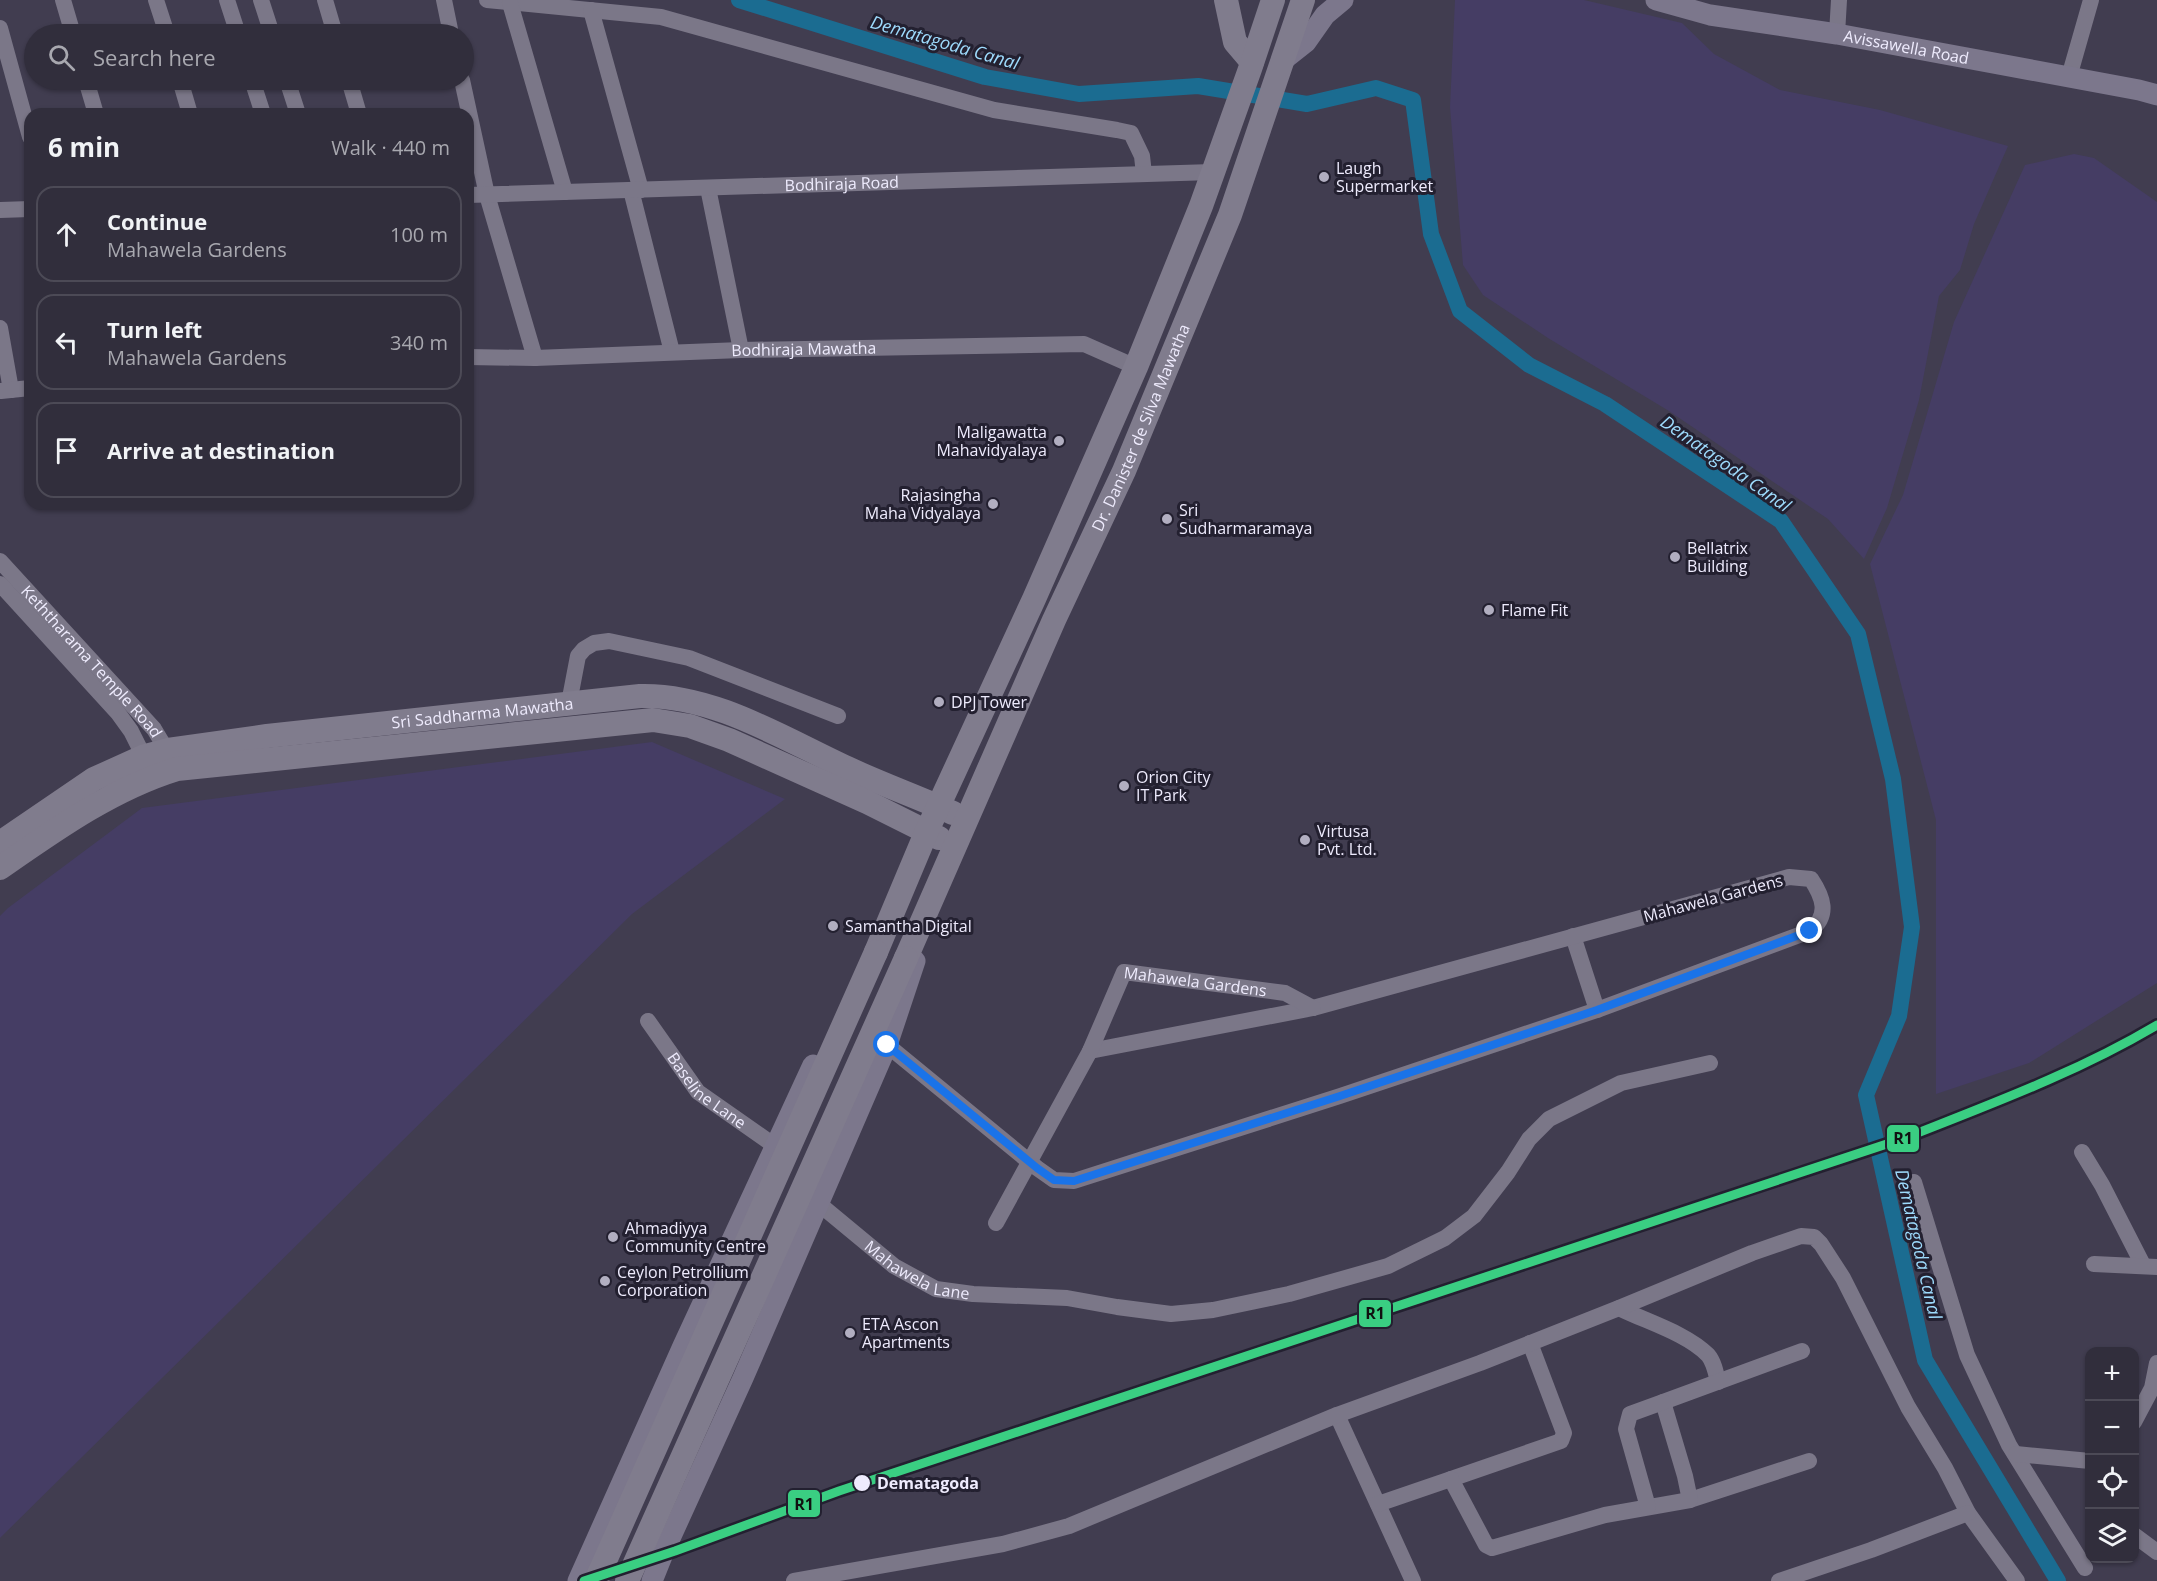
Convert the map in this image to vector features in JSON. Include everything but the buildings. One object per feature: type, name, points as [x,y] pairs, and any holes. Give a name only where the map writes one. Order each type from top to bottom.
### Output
[{"type":"highway","points":[[1226,0],[1235,42],[1251,66]]},
{"type":"highway","name":"Dr. Danister de Silva Mawatha","points":[[596,1581],[876,952],[926,832],[1029,610],[1136,367],[1231,124],[1272,0]]},
{"type":"highway","name":"Dr. Danister de Silva Mawatha","points":[[627,1581],[906,958],[1054,620],[1124,471],[1230,216],[1303,0]]},
{"type":"highway","name":"Sri Saddharma Mawatha","points":[[0,843],[94,779],[267,736],[569,702],[648,696],[668,696],[690,700],[747,722],[867,778],[966,818]]},
{"type":"highway","name":"Sri Saddharma Mawatha","points":[[173,760],[665,720],[704,730],[754,751],[955,845]]},
{"type":"highway","name":"Sri Saddharma Mawatha","points":[[0,868],[113,794],[149,766]]},
{"type":"main road","points":[[1280,68],[1306,42],[1325,15],[1343,0]]},
{"type":"main road","name":"Avissawella Road","points":[[1656,0],[1710,15],[1837,34],[2152,93]]},
{"type":"main road","points":[[578,1581],[682,1346],[869,944],[912,867]]},
{"type":"main road","points":[[652,1581],[743,1378],[887,1045],[945,869]]},
{"type":"main road","points":[[682,1346],[687,1369],[694,1379],[720,1383],[743,1378]]},
{"type":"street","points":[[63,0],[70,24]]},
{"type":"street","points":[[156,0],[163,24]]},
{"type":"street","points":[[227,0],[235,24]]},
{"type":"street","points":[[261,0],[269,24]]},
{"type":"street","points":[[325,0],[332,24]]},
{"type":"street","points":[[444,0],[450,24]]},
{"type":"street","points":[[487,0],[661,17],[994,110],[1131,133],[1142,156],[1144,174]]},
{"type":"street","points":[[1837,34],[1839,0]]},
{"type":"street","points":[[2069,77],[2091,0]]},
{"type":"street","points":[[510,3],[566,192]]},
{"type":"street","points":[[591,10],[636,190],[672,352]]},
{"type":"street","points":[[0,28],[24,115]]},
{"type":"street","points":[[89,90],[94,108]]},
{"type":"street","points":[[183,90],[188,108]]},
{"type":"street","points":[[255,90],[260,108]]},
{"type":"street","points":[[290,90],[296,108]]},
{"type":"street","points":[[352,90],[357,108]]},
{"type":"street","points":[[464,90],[468,108]]},
{"type":"street","points":[[474,133],[488,195],[535,358]]},
{"type":"street","name":"Bodhiraja Road","points":[[474,195],[1213,172]]},
{"type":"street","points":[[708,188],[741,350]]},
{"type":"street","points":[[0,210],[24,209]]},
{"type":"street","points":[[0,328],[5,391],[24,389]]},
{"type":"street","name":"Bodhiraja Mawatha","points":[[474,357],[535,358],[741,350],[1084,344],[1136,367]]},
{"type":"street","name":"Keththarama Temple Road","points":[[0,561],[118,713],[149,766]]},
{"type":"street","name":"Keththarama Temple Road","points":[[0,584],[52,629],[154,729],[173,760]]},
{"type":"street","points":[[569,702],[578,656],[594,643],[609,641],[689,658],[838,716]]},
{"type":"street","name":"Mahawela Gardens","points":[[887,1045],[1054,1180],[1074,1181],[1340,1096],[1597,1010],[1810,931],[1819,924],[1823,908],[1820,893],[1811,879],[1789,878],[1313,1008],[1090,1051]]},
{"type":"street","points":[[1573,936],[1597,1010]]},
{"type":"street","name":"Mahawela Gardens","points":[[1029,1160],[1090,1051],[1124,972],[1285,993],[1313,1008]]},
{"type":"street","name":"Baseline Lane","points":[[648,1021],[698,1092],[775,1146]]},
{"type":"street","name":"Mahawela Lane","points":[[818,1203],[894,1266],[936,1288],[973,1294],[1067,1298],[1171,1314],[1213,1310],[1289,1294],[1388,1266],[1445,1238],[1474,1216],[1508,1172],[1529,1139],[1549,1119],[1621,1083],[1710,1063]]},
{"type":"street","points":[[2082,1152],[2150,1266],[2094,1264]]},
{"type":"street","points":[[996,1223],[1029,1160]]},
{"type":"street","points":[[1914,1182],[1967,1355],[2009,1445],[2085,1568]]},
{"type":"street","points":[[794,1581],[1003,1544],[1069,1526],[1337,1415],[1530,1343],[1752,1253],[1801,1236],[1814,1237],[1821,1244],[1843,1278],[1908,1407],[1945,1468],[1968,1513],[2017,1581]]},
{"type":"street","points":[[1619,1308],[1684,1337],[1709,1356],[1718,1382]]},
{"type":"street","points":[[1378,1504],[1561,1441],[1564,1432],[1530,1343]]},
{"type":"street","points":[[1648,1507],[1626,1429],[1630,1414],[1802,1351]]},
{"type":"street","points":[[2139,1414],[2154,1389],[2157,1363]]},
{"type":"street","points":[[1663,1402],[1690,1500]]},
{"type":"street","points":[[1337,1415],[1413,1581]]},
{"type":"street","points":[[2016,1454],[2085,1461]]},
{"type":"street","points":[[1451,1479],[1486,1545],[1492,1548],[1605,1515],[1690,1500],[1809,1461]]},
{"type":"street","points":[[1779,1581],[1871,1550],[1968,1513]]},
{"type":"street","points":[[2139,1539],[2157,1552]]},
{"type":"shaded area","points":[[1455,0],[1584,0],[1682,23],[1714,54],[1780,90],[1880,110],[2008,146],[1974,224],[1960,270],[1939,296],[1919,400],[1887,508],[1864,559],[1828,519],[1669,411],[1548,338],[1483,295],[1463,265],[1450,107]]},
{"type":"shaded area","points":[[2074,154],[2094,158],[2157,202],[2157,983],[2029,1063],[1936,1094],[1936,820],[1870,564],[1903,495],[1954,322],[2025,165]]},
{"type":"shaded area","points":[[652,742],[785,799],[632,914],[0,1538],[0,916],[142,808]]},
{"type":"waterway","name":"Dematagoda Canal","points":[[739,0],[985,77],[1079,94],[1198,86],[1307,104],[1376,88],[1413,100],[1431,234],[1460,311],[1529,365],[1605,404],[1781,521],[1858,634],[1893,779],[1912,927],[1899,1016],[1866,1095],[1925,1360],[2058,1581]]},
{"type":"transit line","name":"R1","points":[[584,1581],[675,1551],[839,1491],[1905,1138],[2002,1100],[2065,1072],[2157,1025]]},
{"type":"place","name":"Laugh Supermarket","points":[[1324,177]]},
{"type":"place","name":"Maligawatta Mahavidyalaya","points":[[1059,441]]},
{"type":"place","name":"Rajasingha Maha Vidyalaya","points":[[993,504]]},
{"type":"place","name":"Sri Sudharmaramaya","points":[[1167,519]]},
{"type":"place","name":"Bellatrix Building","points":[[1675,557]]},
{"type":"place","name":"Flame Fit","points":[[1489,610]]},
{"type":"place","name":"DPJ Tower","points":[[939,702]]},
{"type":"place","name":"Orion City IT Park","points":[[1124,786]]},
{"type":"place","name":"Virtusa Pvt. Ltd.","points":[[1305,840]]},
{"type":"place","name":"Samantha Digital","points":[[833,926]]},
{"type":"place","name":"Ahmadiyya Community Centre","points":[[613,1237]]},
{"type":"place","name":"Ceylon Petrollium Corporation","points":[[605,1281]]},
{"type":"place","name":"ETA Ascon Apartments","points":[[850,1333]]},
{"type":"place","name":"Dematagoda","points":[[862,1483]]},
{"type":"route","points":[[887,1045],[1037,1168],[1054,1180],[1074,1181],[1340,1096],[1597,1010],[1810,931]]}]
